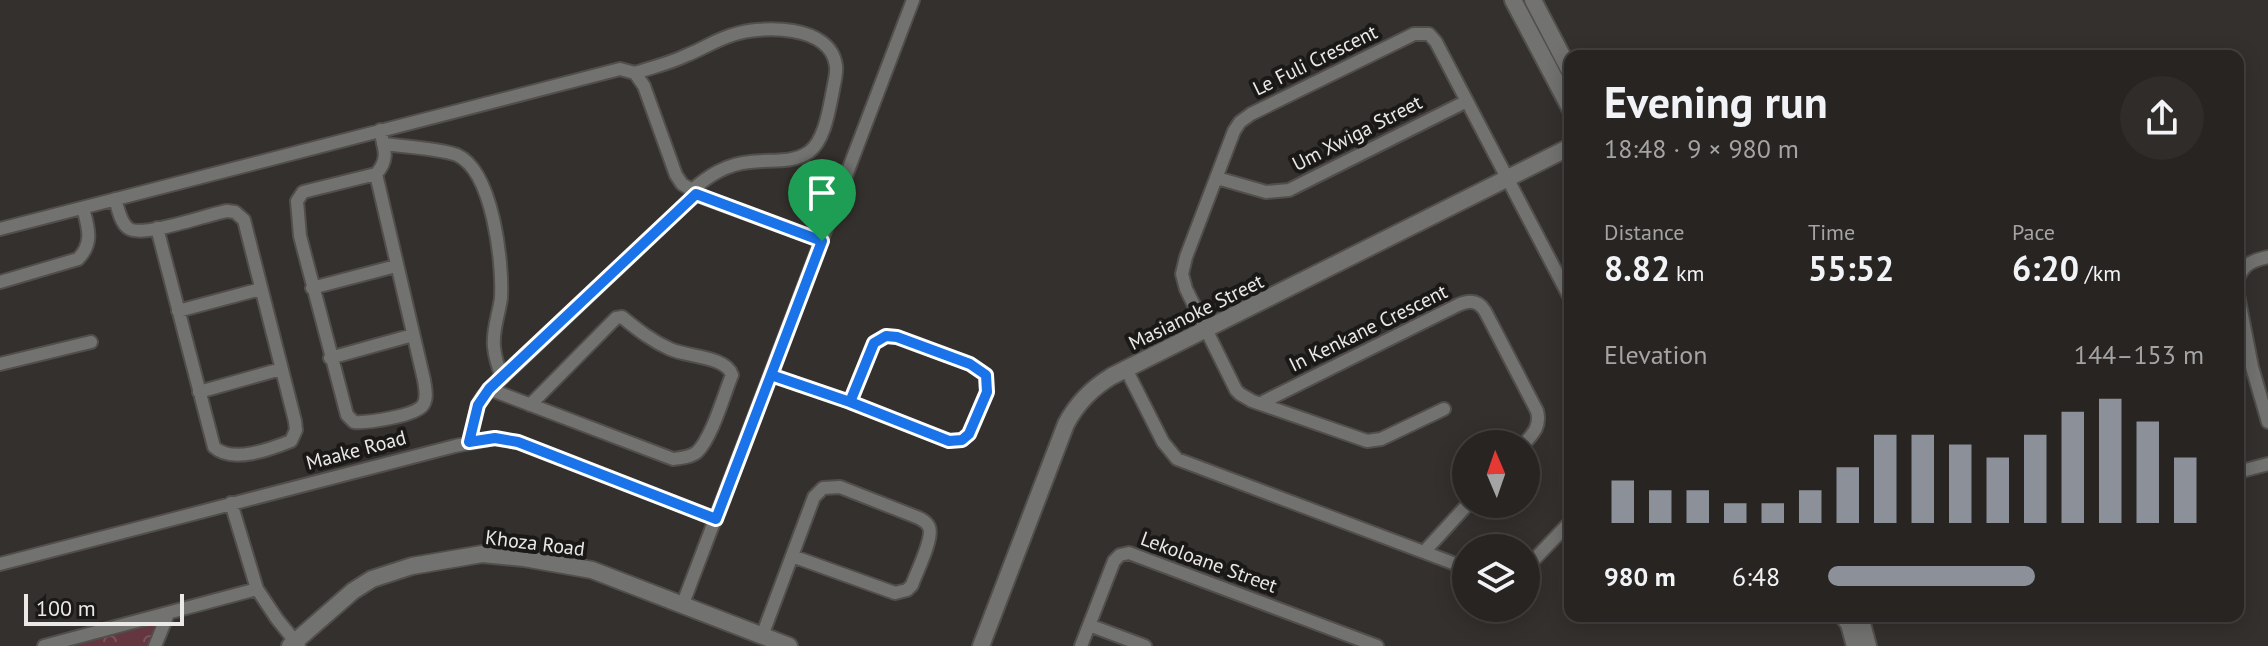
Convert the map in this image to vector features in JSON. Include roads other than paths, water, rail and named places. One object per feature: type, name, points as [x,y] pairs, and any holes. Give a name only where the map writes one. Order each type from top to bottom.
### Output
[{"type":"street","points":[[682,606],[913,0]]},
{"type":"street","points":[[1513,0],[1564,97]]},
{"type":"street","points":[[1533,0],[1564,59]]},
{"type":"street","points":[[0,229],[382,137],[610,70],[635,73],[678,59],[730,35],[766,29],[803,33],[825,45],[834,57],[836,73],[822,133],[812,150],[796,158],[732,166],[707,178],[489,389],[478,405],[469,442]]},
{"type":"street","name":"Le Fuli Crescent","points":[[1444,409],[1381,439],[1367,441],[1245,397],[1236,390],[1186,289],[1182,274],[1234,131],[1245,118],[1414,34],[1424,33],[1432,37],[1564,287]]},
{"type":"street","points":[[635,73],[644,86],[682,184],[694,192],[822,241]]},
{"type":"street","name":"Um Xwiga Street","points":[[1217,178],[1266,192],[1289,190],[1467,101]]},
{"type":"street","points":[[376,174],[426,393],[421,409],[369,422],[350,420],[347,415],[312,288],[298,224],[298,197],[312,189],[376,174],[385,162],[382,137]]},
{"type":"street","points":[[382,137],[457,156],[468,163],[482,184],[490,205],[500,253],[501,298],[493,344],[502,377]]},
{"type":"street","name":"Masianoke Street","points":[[981,646],[1070,416],[1095,388],[1126,369],[1564,150]]},
{"type":"street","points":[[115,199],[126,227],[137,231],[222,211],[235,212],[244,220],[296,430],[291,441],[231,455],[214,447],[157,228]]},
{"type":"street","points":[[0,282],[78,259],[85,252],[89,238],[83,208]]},
{"type":"street","points":[[2244,267],[2249,262],[2268,257]]},
{"type":"street","points":[[312,288],[396,266]]},
{"type":"street","points":[[178,311],[261,289]]},
{"type":"street","name":"In Kenkane Crescent","points":[[1261,403],[1458,305],[1474,302],[1485,311],[1537,411],[1535,430]]},
{"type":"street","points":[[489,389],[530,405],[673,459],[697,453],[710,432],[732,375],[730,368],[722,362],[672,350],[647,337],[622,317],[616,318],[530,405]]},
{"type":"street","points":[[2244,326],[2268,422]]},
{"type":"street","points":[[330,358],[413,335]]},
{"type":"street","points":[[771,375],[956,442],[969,434],[987,392],[987,381],[982,371],[970,364],[897,337],[886,336],[874,343],[850,402]]},
{"type":"street","points":[[0,364],[91,342]]},
{"type":"street","points":[[2244,369],[2252,367]]},
{"type":"street","points":[[199,392],[281,369]]},
{"type":"street","points":[[1126,369],[1163,442],[1177,459],[1452,563]]},
{"type":"street","name":"Maake Road","points":[[0,564],[469,442],[495,438],[518,442],[716,519]]},
{"type":"street","points":[[2244,470],[2268,464]]},
{"type":"street","points":[[762,636],[814,497],[823,488],[840,487],[913,515],[925,521],[930,529],[929,540],[912,585],[901,592],[886,592],[792,556]]},
{"type":"street","points":[[231,503],[257,589],[295,644]]},
{"type":"street","points":[[1424,552],[1455,518]]},
{"type":"street","points":[[1540,553],[1564,528]]},
{"type":"street","name":"Lekoloane Street","points":[[1081,646],[1114,561],[1120,555],[1129,553],[1377,646]]},
{"type":"street","name":"Khoza Road","points":[[295,644],[353,591],[372,579],[412,566],[466,556],[502,555],[579,566],[789,646]]},
{"type":"street","points":[[44,646],[257,589]]},
{"type":"street","points":[[155,646],[168,614]]},
{"type":"street","points":[[1848,622],[1855,646]]},
{"type":"street","points":[[1862,622],[1868,646]]},
{"type":"street","points":[[1089,625],[1145,646]]}]
